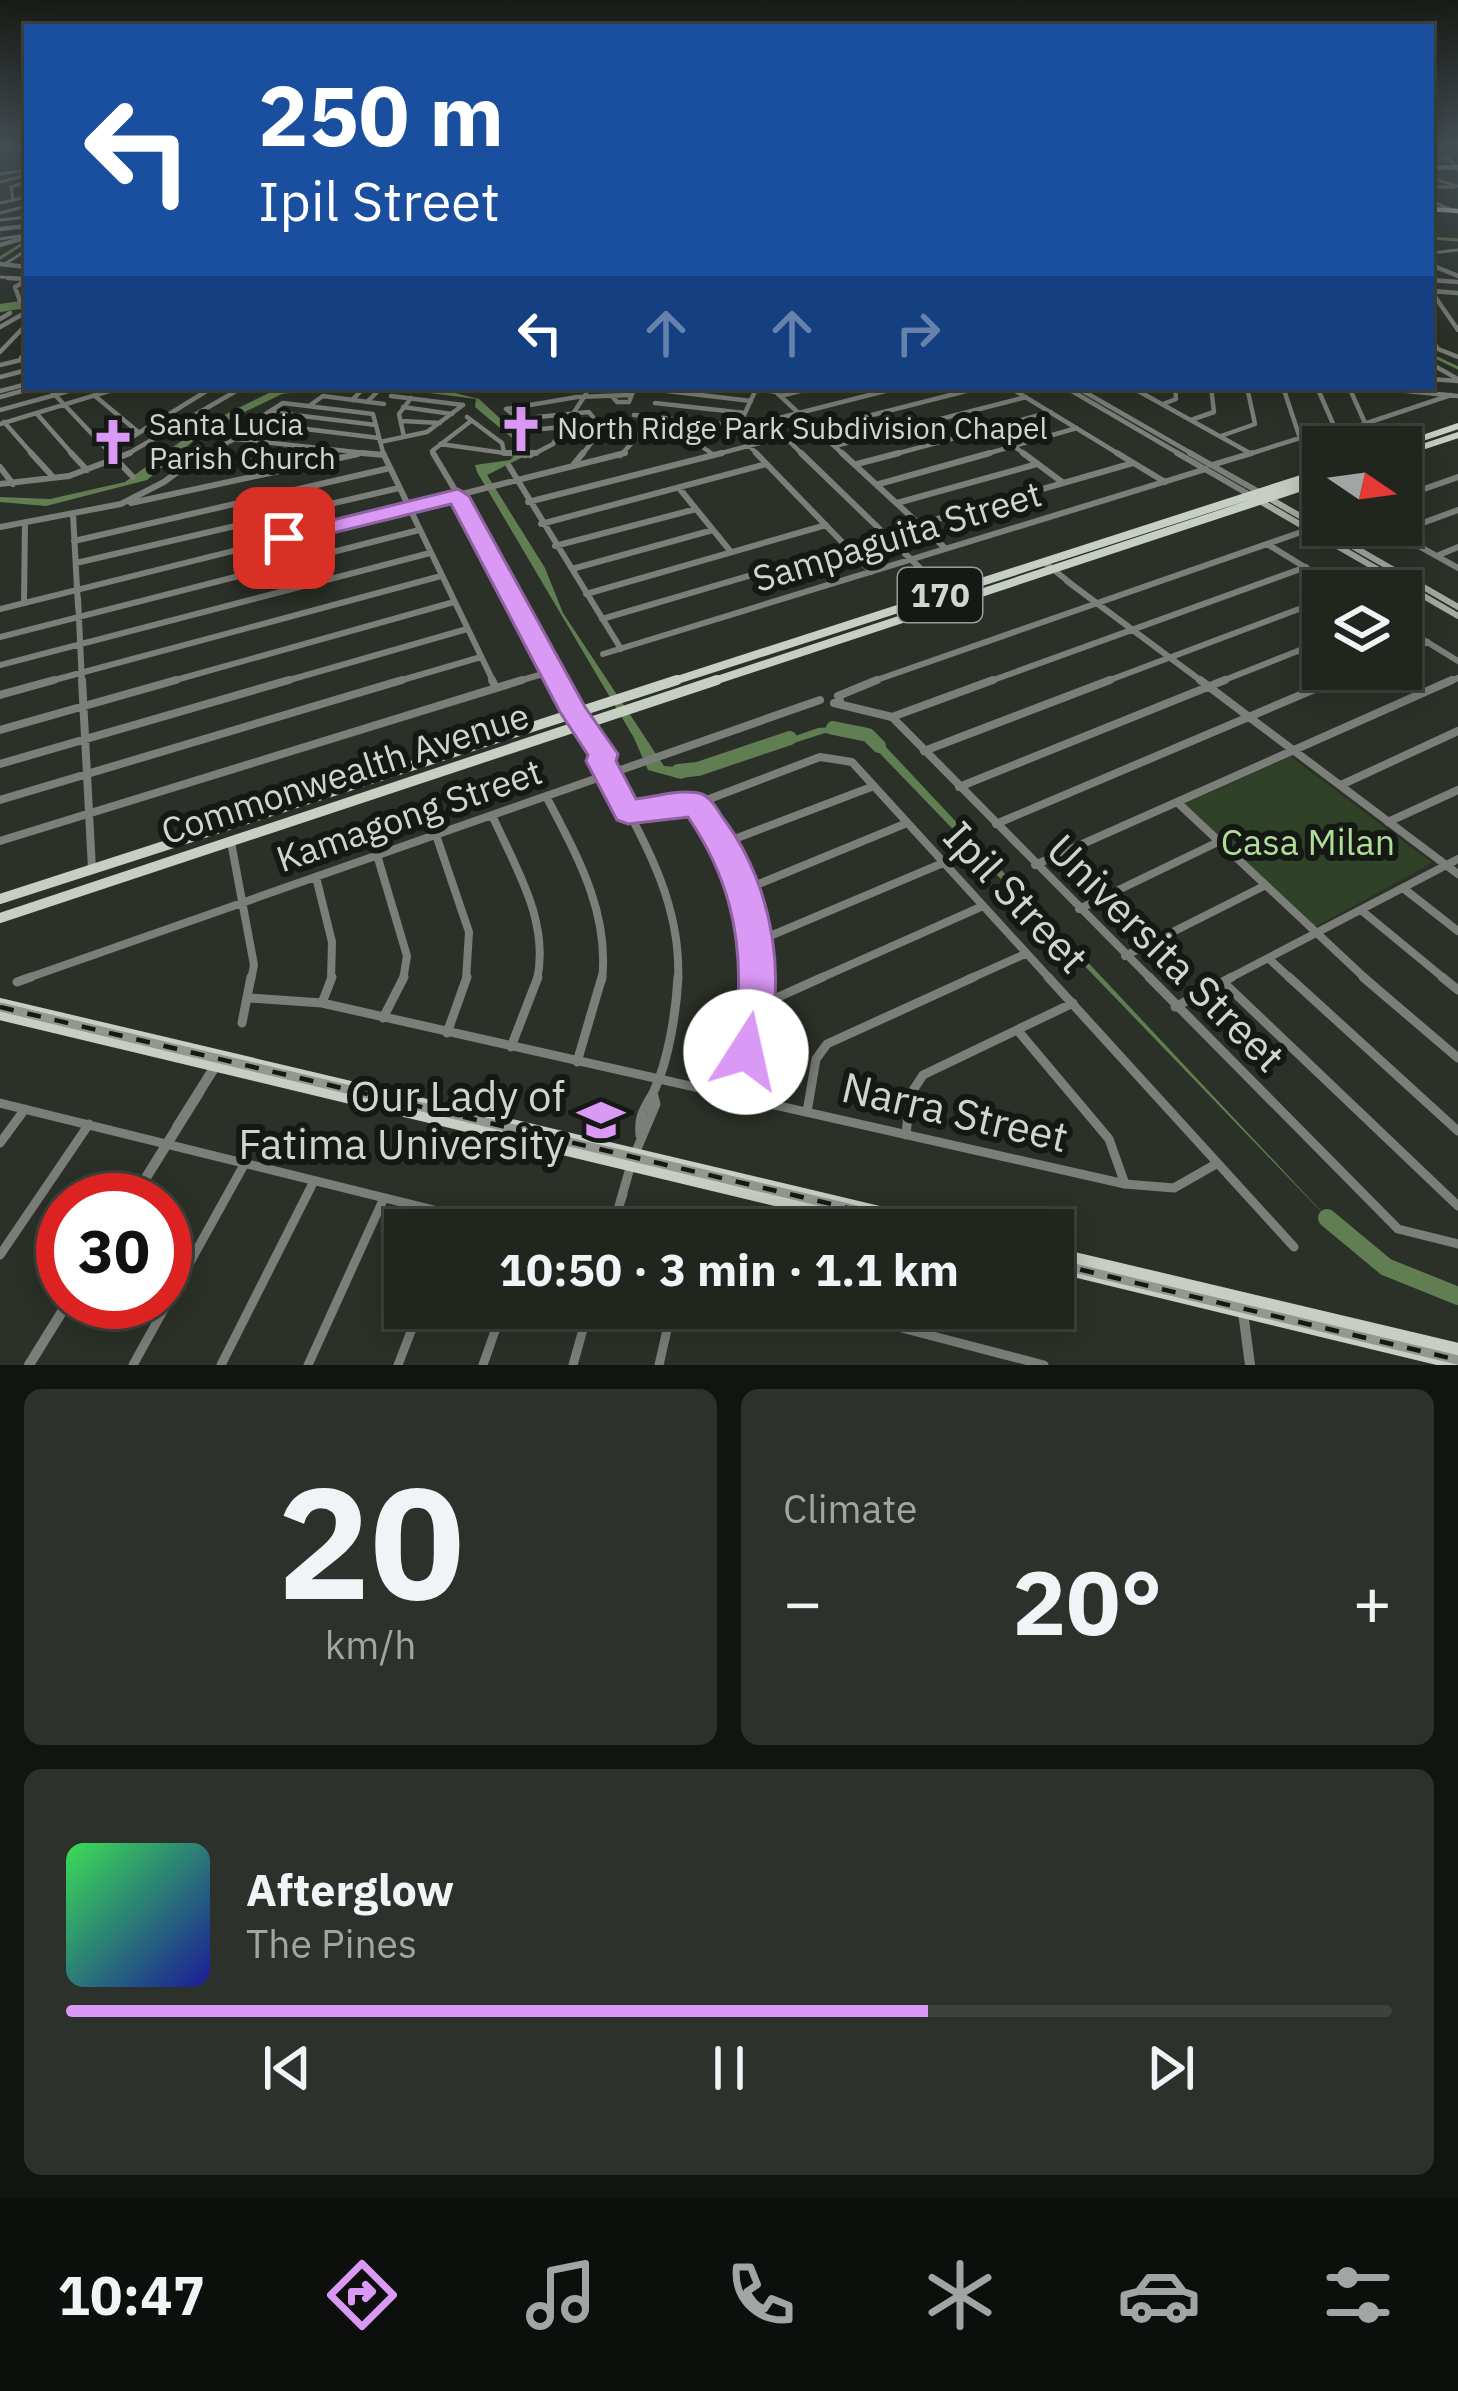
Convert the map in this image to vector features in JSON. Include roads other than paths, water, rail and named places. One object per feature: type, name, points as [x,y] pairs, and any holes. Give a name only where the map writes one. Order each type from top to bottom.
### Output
[{"type":"main road","points":[[1422,440],[1458,426]]},
{"type":"main road","points":[[1438,433],[1454,437]]},
{"type":"main road","points":[[1422,445],[1454,437]]},
{"type":"main road","name":"Commonwealth Avenue","points":[[0,918],[585,731],[610,717],[1302,483]]},
{"type":"main road","points":[[1260,497],[1302,519]]},
{"type":"main road","points":[[1349,546],[1458,611]]},
{"type":"main road","name":"Commonwealth Avenue","points":[[0,899],[945,593],[1049,566]]},
{"type":"main road","points":[[0,1009],[856,1209]]},
{"type":"main road","points":[[633,1160],[823,1209]]},
{"type":"main road","points":[[1074,1260],[1458,1363]]},
{"type":"main road","points":[[1074,1269],[1458,1350]]},
{"type":"street","points":[[1434,253],[1458,250]]},
{"type":"street","points":[[1444,251],[1456,260]]},
{"type":"street","points":[[2,264],[22,253]]},
{"type":"street","points":[[10,278],[24,270]]},
{"type":"street","points":[[0,277],[24,280]]},
{"type":"street","points":[[20,302],[15,287],[24,282]]},
{"type":"street","points":[[17,291],[24,291]]},
{"type":"street","points":[[1434,294],[1458,330]]},
{"type":"street","points":[[0,319],[10,313]]},
{"type":"street","points":[[0,328],[22,314]]},
{"type":"street","points":[[2,347],[24,326]]},
{"type":"street","points":[[0,328],[19,329]]},
{"type":"street","points":[[51,390],[112,450],[133,478]]},
{"type":"street","points":[[0,410],[71,390]]},
{"type":"street","points":[[53,478],[2,423],[113,390]]},
{"type":"street","points":[[112,450],[208,390]]},
{"type":"street","points":[[0,484],[53,478],[120,461],[236,390]]},
{"type":"street","points":[[337,398],[345,390]]},
{"type":"street","points":[[352,400],[362,390]]},
{"type":"street","points":[[368,402],[379,390]]},
{"type":"street","points":[[374,414],[397,390]]},
{"type":"street","points":[[563,427],[532,430],[506,409],[585,395],[612,396],[621,403],[630,401],[632,390]]},
{"type":"street","points":[[652,416],[658,390]]},
{"type":"street","points":[[673,390],[751,401]]},
{"type":"street","points":[[739,430],[759,390]]},
{"type":"street","points":[[766,390],[781,396],[945,548]]},
{"type":"street","points":[[781,396],[802,390]]},
{"type":"street","points":[[889,390],[773,422],[908,560],[956,602]]},
{"type":"street","points":[[817,429],[970,390]]},
{"type":"street","points":[[1014,390],[1165,482]]},
{"type":"street","points":[[1070,390],[1209,467]]},
{"type":"street","points":[[1081,390],[1260,497]]},
{"type":"street","points":[[1137,390],[1251,454]]},
{"type":"street","points":[[1163,404],[1176,399],[1175,390]]},
{"type":"street","points":[[1190,420],[1214,412],[1211,390]]},
{"type":"street","points":[[1220,436],[1255,424],[1247,390]]},
{"type":"street","name":"Sampaguita Street","points":[[603,654],[1300,438],[1284,390]]},
{"type":"street","points":[[1318,390],[1334,426]]},
{"type":"street","points":[[1350,390],[1365,423]]},
{"type":"street","points":[[1395,390],[1455,396]]},
{"type":"street","points":[[291,404],[302,394]]},
{"type":"street","points":[[439,444],[520,454],[554,444],[585,395]]},
{"type":"street","points":[[94,396],[129,428],[140,432]]},
{"type":"street","points":[[310,406],[322,396],[384,404]]},
{"type":"street","points":[[374,414],[281,403],[251,422],[407,440],[463,404],[391,396]]},
{"type":"street","points":[[1357,426],[1455,396]]},
{"type":"street","points":[[835,446],[1026,397]]},
{"type":"street","points":[[407,440],[400,422],[411,398]]},
{"type":"street","points":[[655,403],[746,413]]},
{"type":"street","points":[[403,407],[452,414]]},
{"type":"street","points":[[266,412],[376,425]]},
{"type":"street","points":[[517,419],[589,412],[602,429],[699,442],[714,454]]},
{"type":"street","points":[[855,464],[1051,412]]},
{"type":"street","points":[[36,413],[86,470]]},
{"type":"street","points":[[374,414],[384,455],[496,688]]},
{"type":"street","points":[[634,415],[739,430],[871,572]]},
{"type":"street","points":[[504,452],[502,443],[469,419],[432,452],[670,892],[681,944],[678,1004],[653,1094],[656,1104],[650,1126],[640,1136],[618,1209]]},
{"type":"street","points":[[400,422],[440,423]]},
{"type":"street","points":[[877,484],[1077,428]]},
{"type":"street","points":[[572,467],[602,429]]},
{"type":"street","points":[[0,637],[78,603],[408,508],[623,454],[640,434]]},
{"type":"street","points":[[528,502],[783,437]]},
{"type":"street","points":[[121,504],[208,448],[238,439],[384,455]]},
{"type":"street","points":[[187,465],[209,466],[307,445]]},
{"type":"street","points":[[1015,446],[1062,482]]},
{"type":"street","points":[[0,527],[362,454]]},
{"type":"street","points":[[920,524],[1133,463]]},
{"type":"street","points":[[541,524],[766,464]]},
{"type":"street","points":[[897,503],[1037,464]]},
{"type":"street","points":[[509,466],[621,649]]},
{"type":"street","points":[[0,467],[13,484]]},
{"type":"street","points":[[74,542],[390,468]]},
{"type":"street","points":[[1422,490],[1458,477]]},
{"type":"street","points":[[76,563],[399,488]]},
{"type":"street","points":[[679,488],[731,552]]},
{"type":"street","points":[[555,546],[695,508]]},
{"type":"street","points":[[1422,523],[1458,510]]},
{"type":"street","points":[[73,514],[92,869]]},
{"type":"street","points":[[24,603],[26,523]]},
{"type":"street","points":[[586,594],[826,525]]},
{"type":"street","points":[[0,609],[24,603],[78,603],[418,530]]},
{"type":"street","points":[[571,569],[713,530]]},
{"type":"street","points":[[1095,604],[1302,532]]},
{"type":"street","points":[[1267,544],[1309,570]]},
{"type":"street","points":[[1418,546],[1458,568]]},
{"type":"street","points":[[602,620],[847,547]]},
{"type":"street","points":[[1436,556],[1458,548]]},
{"type":"street","points":[[0,665],[430,553]]},
{"type":"street","points":[[1049,566],[1458,874]]},
{"type":"street","points":[[892,717],[1306,568]]},
{"type":"street","points":[[0,695],[441,576]]},
{"type":"street","points":[[0,730],[454,602]]},
{"type":"street","name":"Universita Street","points":[[1095,604],[844,692],[837,702],[892,717],[1398,1229],[1458,1244]]},
{"type":"street","points":[[924,751],[1302,607]]},
{"type":"street","points":[[0,764],[467,628]]},
{"type":"street","points":[[1422,638],[1458,661]]},
{"type":"street","points":[[1422,644],[1428,642]]},
{"type":"street","points":[[959,787],[1302,649]]},
{"type":"street","points":[[0,800],[481,657]]},
{"type":"street","points":[[0,841],[553,671]]},
{"type":"street","points":[[1036,865],[1458,678]]},
{"type":"street","points":[[996,824],[1312,690]]},
{"type":"street","name":"Kamagong Street","points":[[17,982],[820,700]]},
{"type":"street","points":[[1340,786],[1458,731]]},
{"type":"street","name":"Ipil Street","points":[[628,812],[696,804],[827,756],[852,761],[1294,1247]]},
{"type":"street","points":[[724,843],[874,786]]},
{"type":"street","points":[[1388,822],[1458,790]]},
{"type":"street","points":[[547,796],[597,903],[602,929],[600,991],[577,1062]]},
{"type":"street","points":[[1177,802],[1313,934],[1458,1058]]},
{"type":"street","points":[[696,804],[724,843],[744,890],[756,942],[756,1007],[736,1097]]},
{"type":"street","points":[[492,815],[539,933],[538,975],[512,1047]]},
{"type":"street","points":[[744,890],[907,823]]},
{"type":"street","points":[[436,835],[473,957],[467,991],[447,1033]]},
{"type":"street","points":[[231,842],[254,965],[242,1023]]},
{"type":"street","points":[[1079,909],[1218,842]]},
{"type":"street","points":[[377,855],[407,956],[404,979],[383,1018]]},
{"type":"street","points":[[1175,1006],[1458,859]]},
{"type":"street","points":[[756,942],[943,863]]},
{"type":"street","points":[[316,877],[335,963],[334,981],[322,1004]]},
{"type":"street","points":[[1125,956],[1264,886]]},
{"type":"street","points":[[1403,888],[1458,931]]},
{"type":"street","points":[[756,1007],[983,906]]},
{"type":"street","points":[[1361,910],[1458,990]]},
{"type":"street","points":[[807,1112],[816,1059],[827,1045],[1026,953]]},
{"type":"street","points":[[1268,958],[1458,1131]]},
{"type":"street","points":[[1223,982],[1458,1206]]},
{"type":"street","name":"Narra Street","points":[[250,998],[322,1004],[1125,1184],[1179,1189],[1216,1164]]},
{"type":"street","points":[[906,1135],[910,1095],[923,1075],[1072,1004]]},
{"type":"street","points":[[1018,1031],[1109,1139],[1125,1184]]},
{"type":"street","points":[[149,1173],[218,1061]]},
{"type":"street","points":[[0,1102],[429,1209]]},
{"type":"street","points":[[0,1143],[25,1109]]},
{"type":"street","points":[[0,1255],[89,1124]]},
{"type":"street","points":[[133,1365],[245,1163]]},
{"type":"street","points":[[221,1365],[314,1181]]},
{"type":"street","points":[[308,1365],[384,1198]]},
{"type":"street","points":[[1242,1305],[1250,1365]]},
{"type":"street","points":[[28,1365],[51,1329]]},
{"type":"street","points":[[398,1365],[412,1329]]},
{"type":"street","points":[[483,1365],[496,1329]]},
{"type":"street","points":[[573,1365],[583,1329]]},
{"type":"street","points":[[664,1364],[669,1329]]},
{"type":"street","points":[[906,1329],[1044,1365]]},
{"type":"waterway","points":[[1434,238],[1458,240]]},
{"type":"waterway","points":[[0,258],[24,243]]},
{"type":"waterway","points":[[0,308],[24,304]]},
{"type":"waterway","points":[[1434,356],[1458,368]]},
{"type":"waterway","points":[[833,728],[868,735],[879,746]]},
{"type":"waterway","points":[[678,771],[698,769],[790,738]]},
{"type":"waterway","points":[[1327,1218],[1386,1267],[1458,1296]]},
{"type":"railway","points":[[0,1007],[852,1209]]},
{"type":"railway","points":[[1074,1268],[1458,1360]]},
{"type":"place","name":"North Ridge Park Subdivision Chapel","points":[[521,429]]},
{"type":"place","name":"Santa Lucia Parish Church","points":[[113,442]]},
{"type":"place","name":"Our Lady of Fatima University","points":[[601,1120]]},
{"type":"park label","name":"Casa Milan","points":[[1308,842]]}]
